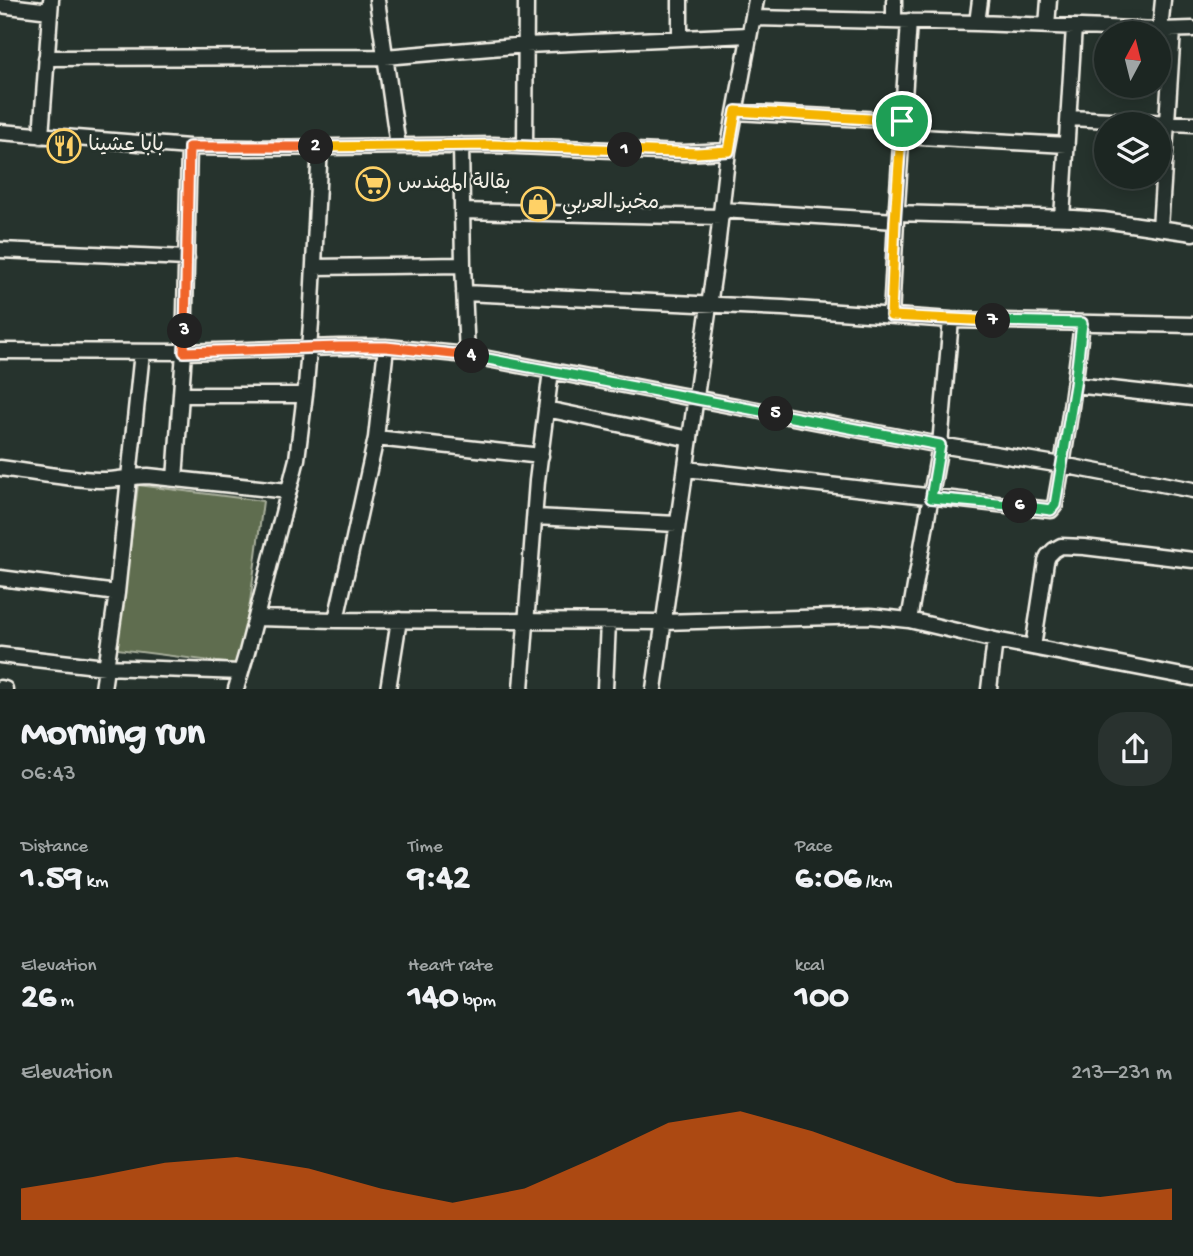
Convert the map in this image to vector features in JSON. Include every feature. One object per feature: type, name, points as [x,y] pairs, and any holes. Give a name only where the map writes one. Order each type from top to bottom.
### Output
[{"type":"street","points":[[377,0],[398,146]]},
{"type":"street","points":[[525,146],[526,0]]},
{"type":"street","points":[[680,0],[680,38]]},
{"type":"street","points":[[654,689],[729,151],[756,0]]},
{"type":"street","points":[[891,316],[902,136],[901,21],[894,0]]},
{"type":"street","points":[[977,23],[980,0]]},
{"type":"street","points":[[1047,26],[1049,0]]},
{"type":"street","points":[[1163,0],[1166,21]]},
{"type":"street","points":[[0,5],[50,6],[41,136]]},
{"type":"street","points":[[752,18],[1094,28]]},
{"type":"street","points":[[1062,218],[1074,27]]},
{"type":"street","points":[[1171,30],[1193,29]]},
{"type":"street","points":[[46,58],[385,57],[526,45],[749,35]]},
{"type":"street","points":[[736,111],[902,121]]},
{"type":"street","points":[[1069,118],[1094,119]]},
{"type":"street","points":[[1171,123],[1193,124]]},
{"type":"street","points":[[0,132],[189,147],[461,145],[683,153],[729,151]]},
{"type":"street","points":[[902,136],[1067,145]]},
{"type":"street","points":[[461,145],[467,355]]},
{"type":"street","points":[[236,689],[297,459],[309,349],[320,146]]},
{"type":"street","points":[[175,479],[184,352],[189,147]]},
{"type":"street","points":[[1160,228],[1163,189]]},
{"type":"street","points":[[462,211],[1062,218],[1103,220],[1193,233]]},
{"type":"street","points":[[0,250],[187,258]]},
{"type":"street","points":[[314,267],[463,265]]},
{"type":"street","points":[[464,293],[709,304],[951,320],[1193,326]]},
{"type":"street","points":[[909,620],[940,445],[951,320]]},
{"type":"street","points":[[686,470],[1051,510],[1055,505],[1062,465],[1082,323]]},
{"type":"street","points":[[336,621],[376,438],[386,347]]},
{"type":"street","points":[[0,351],[184,352],[386,347],[467,355],[1193,490]]},
{"type":"street","points":[[103,689],[117,593],[142,352]]},
{"type":"street","points":[[521,689],[535,517],[551,371]]},
{"type":"street","points":[[1075,385],[1193,398]]},
{"type":"street","points":[[182,394],[305,395]]},
{"type":"street","points":[[546,409],[690,439]]},
{"type":"street","points":[[376,438],[541,456]]},
{"type":"street","points":[[0,468],[97,480],[128,477],[175,479],[288,491]]},
{"type":"street","points":[[535,517],[677,524]]},
{"type":"street","points":[[1033,647],[1046,562],[1048,556],[1061,546],[1193,560]]},
{"type":"street","points":[[0,578],[117,593]]},
{"type":"street","points":[[256,618],[336,621],[663,622],[870,616],[909,620],[1033,647],[1173,682],[1193,678]]},
{"type":"street","points":[[388,689],[399,620]]},
{"type":"street","points":[[605,689],[608,621]]},
{"type":"street","points":[[989,689],[995,640]]},
{"type":"street","points":[[0,655],[105,667],[241,672]]},
{"type":"green space","points":[[138,485],[263,501],[242,665],[117,649]]},
{"type":"place","name":"بابا عشينا","points":[[64,146]]},
{"type":"place","name":"بقالة المهندس","points":[[373,184]]},
{"type":"place","name":"مخبز العربي","points":[[538,204]]},
{"type":"route","points":[[736,111],[902,121],[891,316],[1082,323],[1062,465],[1055,505],[1051,510],[931,498],[940,445],[467,355],[386,347],[184,352],[189,147],[494,145],[683,153],[729,151],[736,111]]}]
